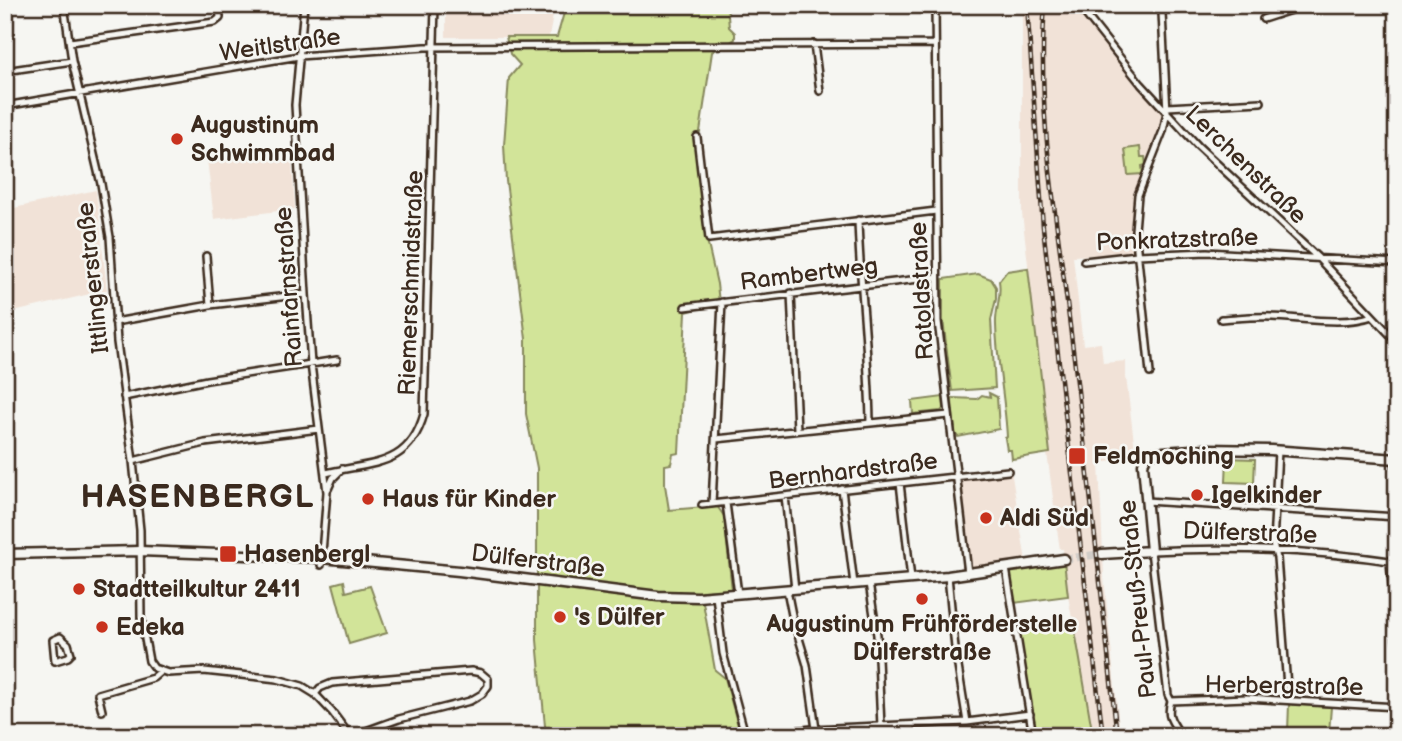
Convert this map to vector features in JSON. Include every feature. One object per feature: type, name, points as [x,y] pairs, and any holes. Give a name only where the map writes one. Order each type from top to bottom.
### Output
[{"type":"main road","name":"Paul-Preuß-Straße","points":[[1151,551],[1143,464],[1146,456],[1170,450],[1278,451]]},
{"type":"main road","points":[[1278,451],[1396,458]]},
{"type":"main road","name":"Dülferstraße","points":[[5,554],[140,551],[321,562],[472,572],[658,596],[738,595],[948,576],[1064,559]]},
{"type":"main road","name":"Dülferstraße","points":[[1102,554],[1151,551]]},
{"type":"street","name":"Ittlingerstraße","points":[[64,5],[72,61],[110,234],[115,322],[133,461],[140,551],[141,617],[149,662],[153,668],[161,671]]},
{"type":"street","points":[[70,42],[215,22],[220,18],[219,5]]},
{"type":"street","name":"Rainfarnstraße","points":[[304,5],[295,105],[311,364],[326,473],[321,562]]},
{"type":"street","name":"Riemerschmidstraße","points":[[326,473],[392,459],[414,440],[424,414],[435,5]]},
{"type":"street","name":"Ratoldstraße","points":[[935,5],[938,321],[968,573]]},
{"type":"street","name":"Lerchenstraße","points":[[1078,5],[1207,154],[1317,257],[1397,342]]},
{"type":"street","points":[[1263,19],[1306,5]]},
{"type":"street","points":[[1150,373],[1135,230],[1138,195],[1163,131],[1167,110],[1162,13]]},
{"type":"street","points":[[814,44],[820,91]]},
{"type":"street","name":"Weitlstraße","points":[[5,106],[299,56],[435,47],[934,44]]},
{"type":"street","points":[[5,71],[72,61]]},
{"type":"street","points":[[1167,110],[1261,102]]},
{"type":"street","points":[[697,137],[709,239],[936,211]]},
{"type":"street","points":[[858,220],[870,422]]},
{"type":"street","name":"Ponkratzstraße","points":[[1084,261],[1137,255],[1207,252],[1397,263]]},
{"type":"street","points":[[206,256],[211,305]]},
{"type":"street","name":"Rambertweg","points":[[685,307],[936,277]]},
{"type":"street","points":[[791,293],[797,430]]},
{"type":"street","points":[[115,322],[211,305],[306,294]]},
{"type":"street","points":[[712,504],[722,302]]},
{"type":"street","points":[[1222,319],[1270,317],[1345,320],[1372,316]]},
{"type":"street","points":[[124,397],[207,380],[337,360]]},
{"type":"street","points":[[716,439],[949,415]]},
{"type":"street","points":[[133,461],[205,443],[319,429]]},
{"type":"street","points":[[1278,451],[1275,551],[1288,699]]},
{"type":"street","points":[[1396,458],[1397,482]]},
{"type":"street","points":[[327,492],[333,478],[343,469]]},
{"type":"street","name":"Bernhardstraße","points":[[702,505],[1008,471]]},
{"type":"street","points":[[900,483],[911,579]]},
{"type":"street","points":[[842,489],[853,584]]},
{"type":"street","points":[[785,496],[791,590],[789,607],[807,665],[816,729]]},
{"type":"street","points":[[1146,501],[1397,517]]},
{"type":"street","points":[[726,503],[738,595]]},
{"type":"street","name":"Dülferstraße","points":[[1151,551],[1275,551],[1394,561]]},
{"type":"street","name":"Paul-Preuß-Straße","points":[[1151,551],[1168,695],[1171,701],[1171,723],[1178,730],[1179,736]]},
{"type":"street","points":[[1394,561],[1397,646]]},
{"type":"street","points":[[1006,568],[1033,736]]},
{"type":"street","points":[[948,576],[954,648],[968,722]]},
{"type":"street","points":[[869,583],[877,635],[881,727]]},
{"type":"street","points":[[716,596],[723,653],[743,727],[748,736],[816,729],[968,722],[1030,714]]},
{"type":"street","points":[[64,639],[71,654],[55,661],[52,640],[64,639]]},
{"type":"street","points":[[102,712],[98,694],[153,678],[161,671],[204,671],[277,679],[302,686],[315,694],[351,736],[399,719],[470,701],[482,694],[488,686],[488,679],[481,673],[471,671],[374,678],[332,683],[320,688],[315,694]]},
{"type":"street","name":"Herbergstraße","points":[[1171,701],[1247,698],[1397,706]]},
{"type":"street","points":[[911,725],[911,736]]},
{"type":"shaded area","points":[[446,5],[555,5],[549,37],[446,37]]},
{"type":"shaded area","points":[[1022,5],[1079,5],[1169,115],[1140,198],[1137,253],[1073,256],[1083,345],[1101,343],[1103,363],[1126,361],[1136,458],[1099,463],[1104,578],[1120,736],[1093,736],[1068,596],[1063,549],[1060,549],[1059,543],[1022,213]]},
{"type":"shaded area","points":[[291,149],[295,209],[214,219],[207,159]]},
{"type":"shaded area","points":[[96,190],[107,290],[5,314],[5,210]]},
{"type":"shaded area","points":[[1011,470],[1026,561],[971,573],[959,477]]},
{"type":"green space","points":[[571,5],[727,5],[729,27],[735,33],[735,39],[712,52],[700,132],[695,140],[705,231],[719,303],[686,312],[679,453],[673,454],[671,464],[665,465],[665,485],[669,510],[717,506],[724,516],[732,590],[701,591],[715,670],[725,678],[740,733],[737,736],[550,736],[545,726],[537,640],[537,468],[526,414],[526,339],[504,145],[509,78],[520,65],[510,54],[506,37],[557,37],[566,6],[571,9]]},
{"type":"green space","points":[[1140,147],[1141,157],[1145,157],[1146,165],[1142,166],[1143,174],[1128,175],[1125,149]]},
{"type":"green space","points":[[1028,268],[1050,453],[1012,459],[1005,438],[1006,423],[997,339],[999,281],[1007,271]]},
{"type":"green space","points":[[978,274],[991,279],[996,287],[991,320],[995,388],[952,391],[943,320],[943,279]]},
{"type":"green space","points":[[989,393],[997,397],[999,429],[958,437],[955,433],[953,398],[977,399],[982,395],[990,397]]},
{"type":"green space","points":[[943,397],[944,408],[941,411],[913,414],[912,401]]},
{"type":"green space","points":[[1227,458],[1255,459],[1254,483],[1226,482]]},
{"type":"green space","points":[[1064,561],[1068,596],[1014,603],[1010,577],[1012,570]]},
{"type":"green space","points":[[344,581],[346,592],[370,586],[387,633],[349,644],[333,584]]},
{"type":"green space","points":[[1074,625],[1093,736],[1038,736],[1018,633]]},
{"type":"green space","points":[[1289,704],[1331,707],[1329,733],[1288,731]]},
{"type":"tunnel","points":[[1064,559],[1102,554]]},
{"type":"railway","points":[[1027,5],[1043,227],[1103,736]]},
{"type":"railway","points":[[1045,5],[1043,87],[1050,170],[1117,736]]},
{"type":"place","name":"Augustinum Schwimmbad","points":[[177,139]]},
{"type":"place","name":"Feldmoching","points":[[1077,456]]},
{"type":"place","name":"Igelkinder","points":[[1197,495]]},
{"type":"place","name":"Haus für Kinder","points":[[368,499]]},
{"type":"place","name":"Aldi Süd","points":[[986,518]]},
{"type":"place","name":"Hasenbergl","points":[[228,554]]},
{"type":"place","name":"Stadtteilkultur 2411","points":[[79,589]]},
{"type":"place","name":"Augustinum Frühförderstelle Dülferstraße","points":[[922,599]]},
{"type":"place","name":"'s Dülfer","points":[[560,617]]},
{"type":"place","name":"Edeka","points":[[102,627]]},
{"type":"district","name":"HASENBERGL","points":[[198,497]]}]
